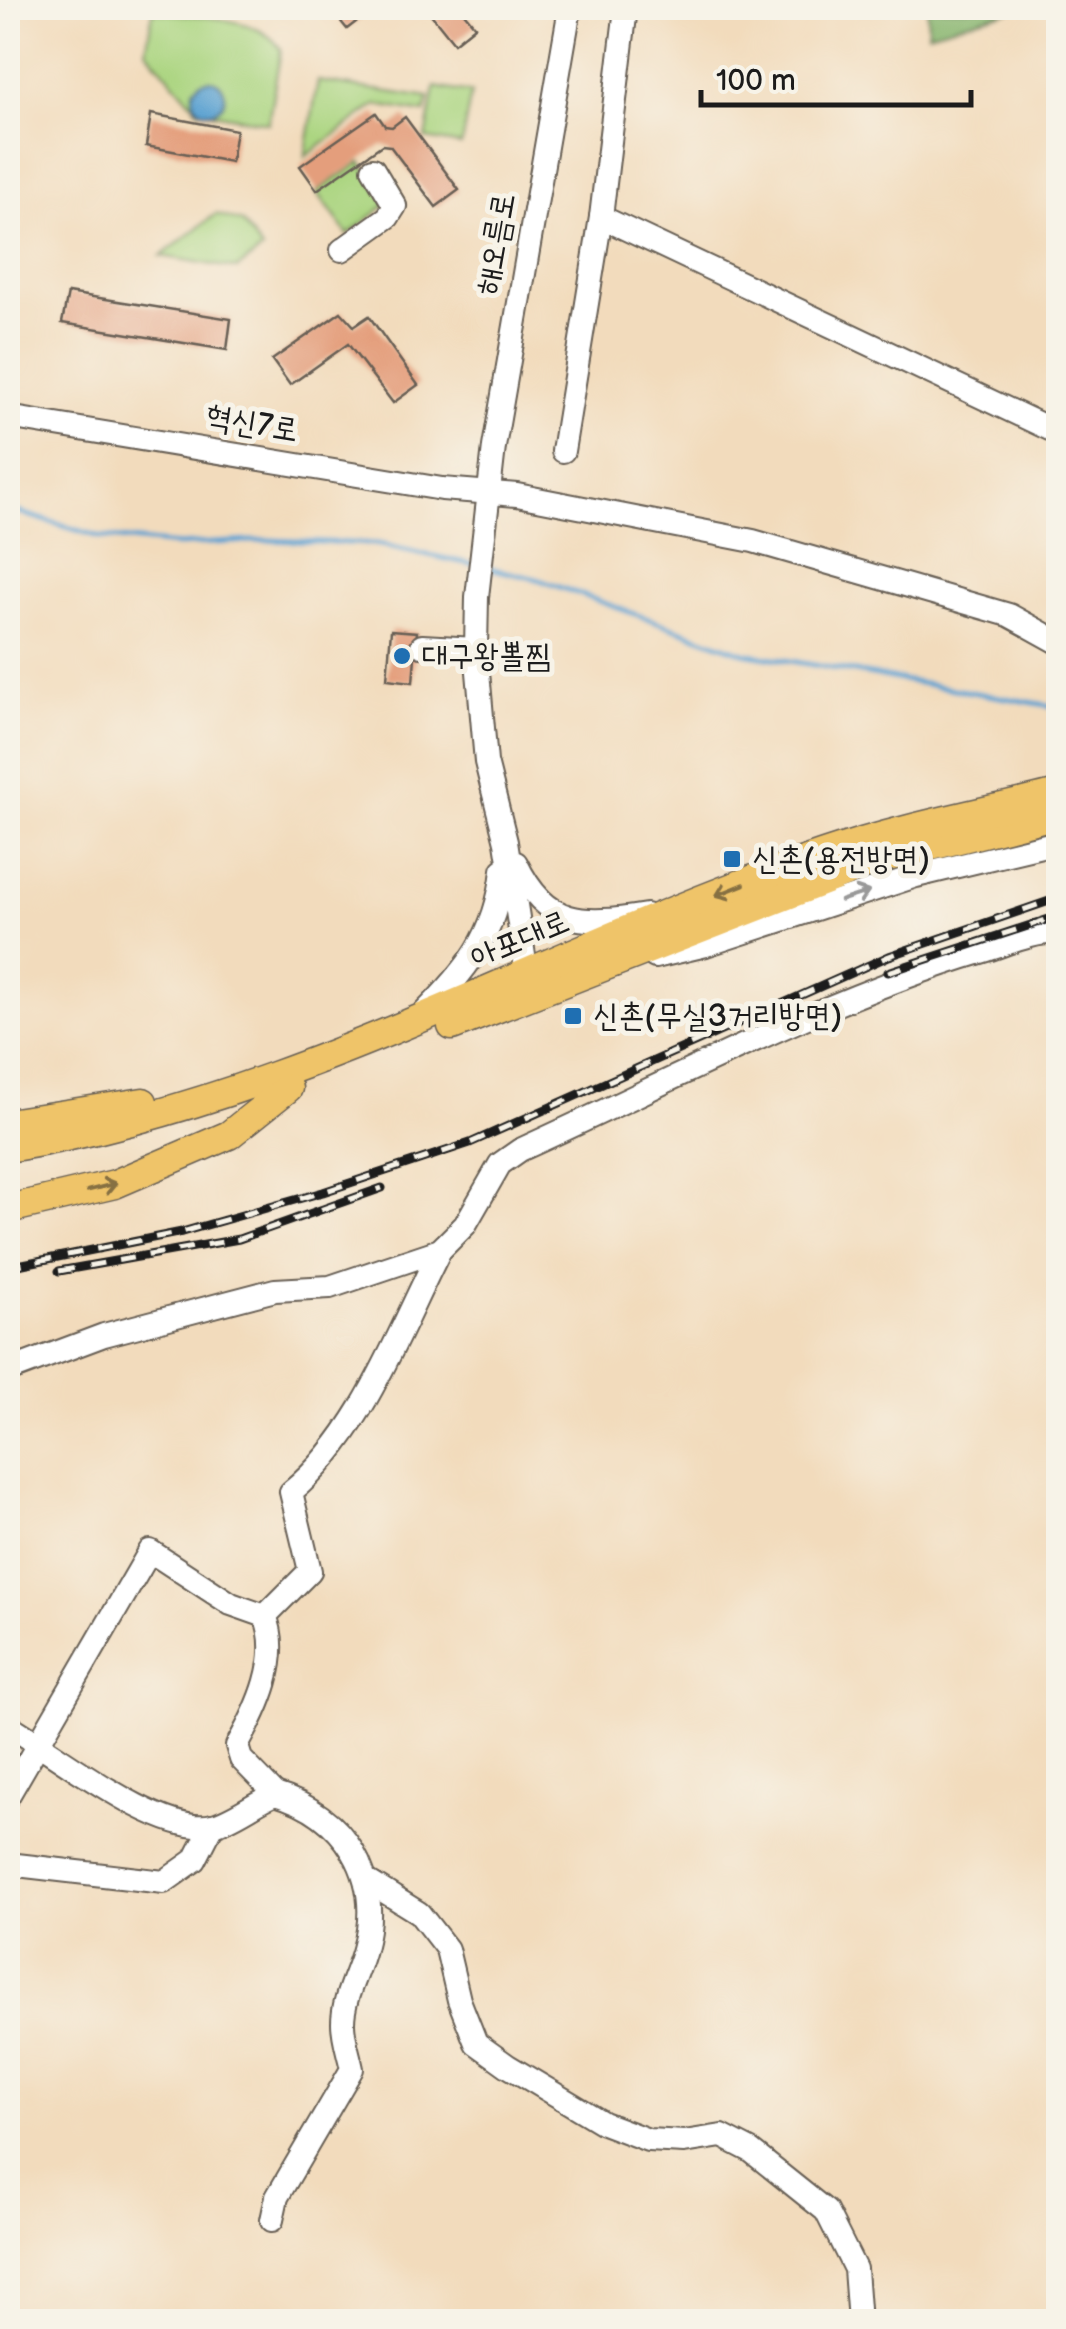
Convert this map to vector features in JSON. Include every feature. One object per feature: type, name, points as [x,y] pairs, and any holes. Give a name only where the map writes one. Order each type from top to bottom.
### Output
[{"type":"main road","name":"아포대로","points":[[8,1148],[115,1126],[285,1082],[529,986],[687,908],[825,854],[1058,794]]},
{"type":"main road","name":"아포대로","points":[[8,1165],[192,1123],[410,1024],[529,986],[593,971],[880,858],[1058,814]]},
{"type":"main road","points":[[8,1122],[285,1082]]},
{"type":"main road","points":[[8,1209],[116,1184],[229,1135],[285,1082]]},
{"type":"street","name":"해오름로","points":[[506,842],[486,762],[476,649],[478,598],[487,491],[570,8]]},
{"type":"street","points":[[563,451],[601,217],[626,8]]},
{"type":"street","points":[[342,250],[388,217],[395,206],[372,169]]},
{"type":"street","points":[[601,217],[1058,433]]},
{"type":"street","name":"혁신7로","points":[[8,417],[442,488],[487,491],[753,541],[1009,616],[1058,642]]},
{"type":"street","points":[[422,646],[476,649]]},
{"type":"street","points":[[908,830],[1058,784]]},
{"type":"street","points":[[506,842],[538,901],[571,919],[606,920],[687,908]]},
{"type":"street","points":[[506,842],[529,986]]},
{"type":"street","points":[[410,1024],[454,982],[490,928],[499,908],[506,842]]},
{"type":"street","points":[[593,971],[706,946],[916,876],[1058,842]]},
{"type":"street","points":[[266,1616],[310,1571],[290,1492],[318,1470],[350,1426],[440,1250],[465,1226],[500,1164],[520,1150],[910,976],[1038,935],[1058,933]]},
{"type":"street","points":[[8,1371],[104,1335],[275,1290],[330,1286],[440,1250]]},
{"type":"street","points":[[8,1796],[150,1551],[231,1604],[266,1616],[274,1636],[262,1698],[237,1746],[241,1760],[275,1794],[310,1804],[356,1854],[366,1880],[366,1945],[343,2023],[352,2069],[277,2198],[272,2220]]},
{"type":"street","points":[[8,1725],[146,1810],[187,1825],[213,1825],[275,1794]]},
{"type":"street","points":[[8,1864],[164,1882],[196,1860],[213,1825]]},
{"type":"street","points":[[366,1880],[418,1913],[447,1949],[459,2000],[476,2042],[508,2066],[603,2123],[648,2140],[684,2142],[722,2136],[751,2150],[826,2211],[855,2269],[859,2322]]},
{"type":"green space","points":[[927,8],[1019,8],[928,33]]},
{"type":"green space","points":[[153,11],[241,23],[271,38],[281,50],[268,123],[198,110],[146,50]]},
{"type":"green space","points":[[318,81],[429,98],[425,113],[376,105],[305,157]]},
{"type":"green space","points":[[435,87],[471,93],[461,145],[426,139]]},
{"type":"green space","points":[[361,162],[387,204],[348,235],[317,192]]},
{"type":"green space","points":[[216,214],[242,222],[262,250],[237,269],[161,256]]},
{"type":"water","points":[[209,80],[220,85],[225,96],[220,107],[209,112],[198,107],[193,96],[198,85]]},
{"type":"building","points":[[330,8],[374,8],[347,29]]},
{"type":"building","points":[[426,8],[460,8],[475,26],[454,43]]},
{"type":"building","points":[[376,113],[385,126],[392,127],[405,117],[459,190],[436,207],[390,146],[382,145],[317,190],[300,166]]},
{"type":"building","points":[[151,114],[236,130],[231,162],[146,146]]},
{"type":"building","points":[[68,293],[231,319],[227,350],[62,323]]},
{"type":"building","points":[[341,312],[354,326],[369,316],[418,385],[393,403],[348,344],[290,385],[272,360]]},
{"type":"building","name":"대구왕뽈찜","points":[[391,630],[417,632],[413,682],[387,679]]},
{"type":"waterway","points":[[8,509],[100,537],[177,545],[269,540],[378,544],[475,565]]},
{"type":"waterway","points":[[485,567],[537,579],[744,653],[1058,707]]},
{"type":"railway","points":[[8,1267],[182,1232],[323,1192],[470,1143],[889,956],[1058,898]]},
{"type":"railway","points":[[888,972],[1058,916]]},
{"type":"railway","points":[[59,1271],[239,1239],[382,1188]]},
{"type":"place","name":"대구왕뽈찜","points":[[402,656]]},
{"type":"place","name":"신촌(용전방면)","points":[[732,859]]},
{"type":"place","name":"신촌(무실3거리방면)","points":[[573,1016]]}]
